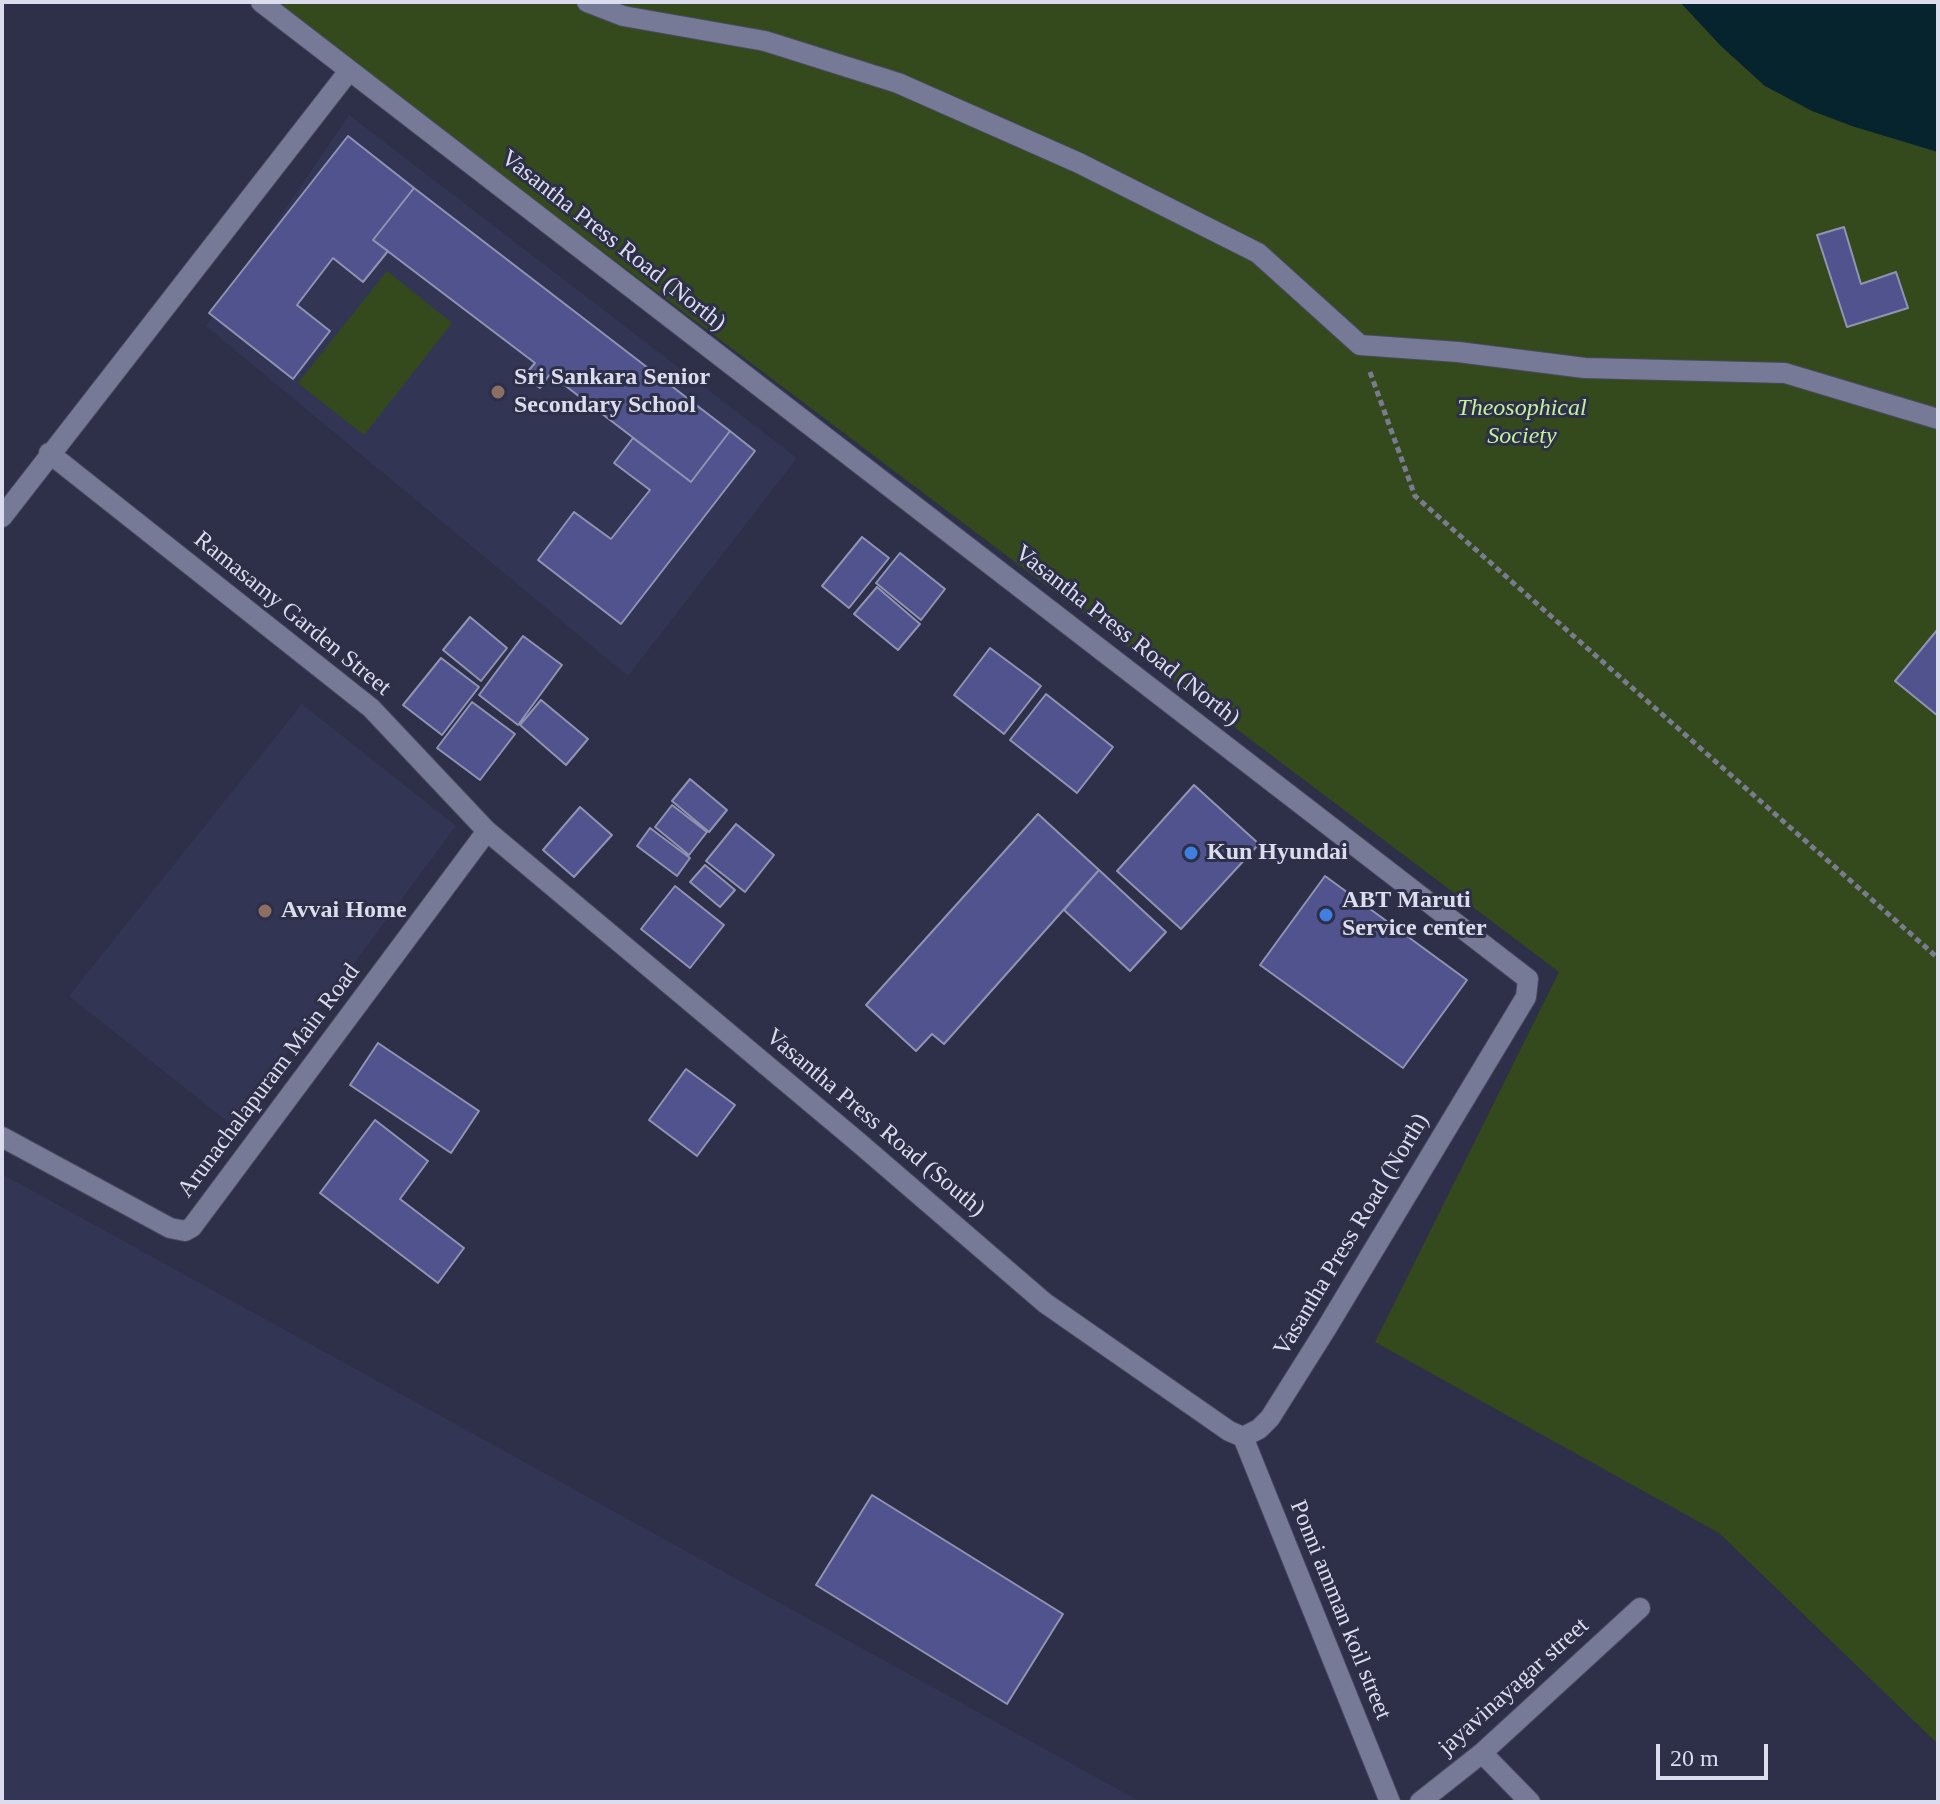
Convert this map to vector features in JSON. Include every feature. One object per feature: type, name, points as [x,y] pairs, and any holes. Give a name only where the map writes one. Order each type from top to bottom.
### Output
[{"type":"street","name":"Vasantha Press Road (North)","points":[[261,2],[1528,979],[1526,997],[1326,1329],[1270,1418],[1259,1429],[1243,1437]]},
{"type":"street","points":[[587,2],[623,16],[765,41],[898,83],[1052,150],[1258,253],[1360,345],[1458,352],[1585,368],[1785,373],[1938,419]]},
{"type":"street","points":[[2,517],[349,71]]},
{"type":"street","name":"Ramasamy Garden Street","points":[[49,453],[371,708],[487,831]]},
{"type":"street","name":"Vasantha Press Road (South)","points":[[487,831],[1045,1303],[1229,1431],[1243,1437]]},
{"type":"street","name":"Arunachalapuram Main Road","points":[[2,1137],[170,1228],[185,1231],[192,1227],[487,831]]},
{"type":"street","name":"Ponni amman koil street","points":[[1243,1437],[1390,1802]]},
{"type":"street","name":"jayavinayagar street","points":[[1420,1802],[1482,1753],[1640,1608]]},
{"type":"street","points":[[1482,1753],[1530,1802]]},
{"type":"path","points":[[1360,345],[1415,496],[1938,958]]},
{"type":"shaded area","points":[[1680,2],[1938,2],[1938,152],[1812,111],[1765,86],[1721,46]]},
{"type":"shaded area","name":"Sri Sankara Senior Secondary School","points":[[349,115],[797,458],[628,676],[206,326]]},
{"type":"shaded area","name":"Avvai Home","points":[[302,704],[456,826],[233,1126],[69,996]]},
{"type":"shaded area","points":[[2,1174],[1141,1802],[2,1802]]},
{"type":"green space","name":"Theosophical Society","points":[[272,2],[1680,2],[1721,46],[1765,86],[1852,126],[1938,152],[1938,1744],[1719,1533],[1375,1342],[1559,972]]},
{"type":"green space","points":[[387,271],[452,323],[364,435],[298,383]]},
{"type":"building","points":[[348,136],[414,188],[373,240],[388,251],[363,282],[333,258],[297,305],[330,331],[293,379],[209,313]]},
{"type":"building","points":[[414,188],[730,431],[691,482],[550,374],[540,388],[524,376],[535,363],[373,240]]},
{"type":"building","points":[[1844,227],[1861,284],[1896,272],[1908,308],[1847,327],[1817,235]]},
{"type":"building","points":[[730,431],[755,451],[621,624],[538,560],[574,512],[611,539],[650,490],[614,463],[633,438],[691,482]]},
{"type":"building","points":[[862,537],[889,558],[849,608],[822,586]]},
{"type":"building","points":[[900,553],[945,589],[921,620],[876,583]]},
{"type":"building","points":[[877,587],[920,624],[898,650],[854,614]]},
{"type":"building","points":[[470,617],[507,648],[481,681],[443,650]]},
{"type":"building","points":[[1938,629],[1938,716],[1895,681]]},
{"type":"building","points":[[523,636],[562,665],[518,725],[479,695]]},
{"type":"building","points":[[990,648],[1041,686],[1004,734],[954,695]]},
{"type":"building","points":[[441,658],[479,687],[442,735],[403,705]]},
{"type":"building","points":[[1046,694],[1113,747],[1077,793],[1010,740]]},
{"type":"building","points":[[541,700],[588,739],[566,765],[520,725]]},
{"type":"building","points":[[472,702],[515,734],[480,780],[437,748]]},
{"type":"building","points":[[690,779],[727,810],[709,832],[672,801]]},
{"type":"building","points":[[1194,785],[1259,844],[1181,929],[1117,871]]},
{"type":"building","points":[[672,805],[707,832],[689,855],[655,827]]},
{"type":"building","points":[[580,807],[612,835],[574,877],[543,850]]},
{"type":"building","points":[[1038,814],[1099,870],[944,1044],[932,1034],[916,1051],[866,1005]]},
{"type":"building","points":[[736,824],[774,855],[745,892],[706,861]]},
{"type":"building","points":[[650,828],[690,858],[677,876],[637,846]]},
{"type":"building","points":[[705,865],[735,890],[720,907],[690,882]]},
{"type":"building","points":[[1099,870],[1166,932],[1130,971],[1064,910]]},
{"type":"building","points":[[1325,876],[1467,980],[1403,1068],[1260,965]]},
{"type":"building","points":[[675,886],[724,925],[690,968],[641,929]]},
{"type":"building","points":[[378,1043],[479,1111],[451,1153],[350,1085]]},
{"type":"building","points":[[686,1069],[735,1105],[697,1156],[649,1120]]},
{"type":"building","points":[[375,1120],[428,1161],[400,1199],[464,1248],[438,1283],[320,1193]]},
{"type":"building","points":[[872,1495],[1063,1614],[1007,1704],[816,1585]]},
{"type":"place","name":"Sri Sankara Senior Secondary School","points":[[498,392]]},
{"type":"place","name":"Kun Hyundai","points":[[1191,853]]},
{"type":"place","name":"Avvai Home","points":[[265,911]]},
{"type":"place","name":"ABT Maruti Service center","points":[[1326,915]]}]
